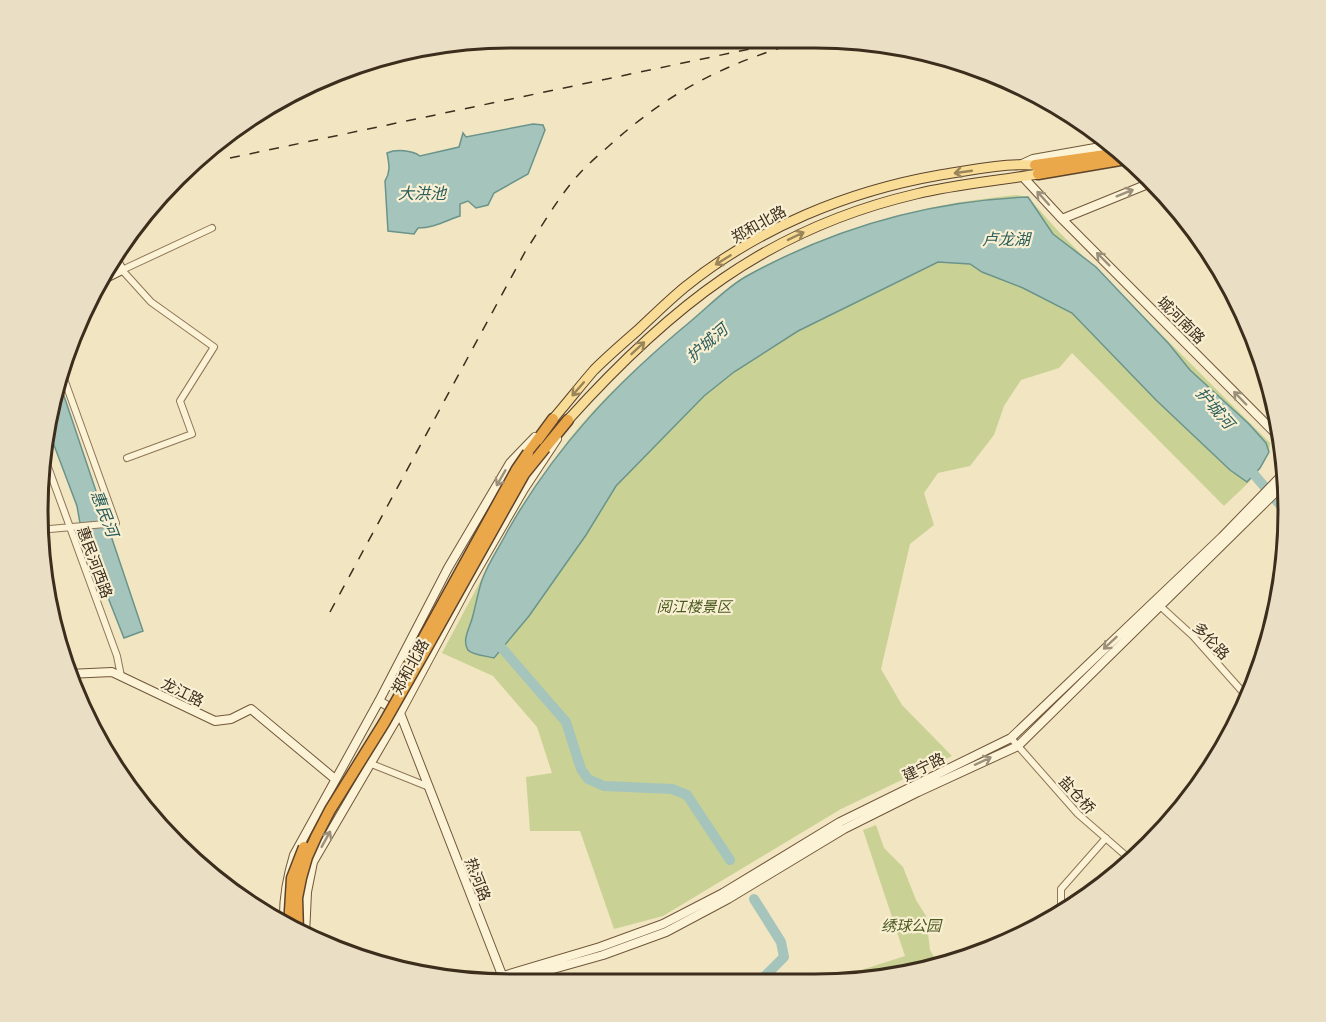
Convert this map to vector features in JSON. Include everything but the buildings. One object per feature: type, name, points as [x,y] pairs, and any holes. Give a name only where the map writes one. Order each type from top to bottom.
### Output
[{"type":"highway","points":[[1036,170],[1110,155]]},
{"type":"highway","points":[[1036,170],[1117,160]]},
{"type":"highway","name":"郑和北路","points":[[290,917],[292,878],[309,835],[381,717],[507,487],[553,419]]},
{"type":"highway","name":"郑和北路","points":[[298,922],[297,898],[301,878],[307,857],[321,828],[389,714],[524,474],[568,420]]},
{"type":"main road","points":[[1021,164],[1033,159],[1101,147]]},
{"type":"main road","name":"郑和北路","points":[[283,914],[287,878],[294,855],[380,701],[448,568],[510,463],[553,419],[595,369],[664,305],[713,266],[752,242],[838,201],[874,189],[925,178],[1021,164],[1036,170]]},
{"type":"main road","name":"郑和北路","points":[[305,926],[307,892],[313,862],[400,713],[480,565],[568,420],[604,379],[672,316],[723,276],[800,233],[878,204],[957,186],[1023,177],[1036,170]]},
{"type":"main road","name":"城河南路","points":[[1023,177],[1270,428]]},
{"type":"main road","points":[[1062,219],[1144,186]]},
{"type":"main road","points":[[114,274],[122,270],[119,265]]},
{"type":"main road","name":"建宁路","points":[[1259,504],[1277,482]]},
{"type":"main road","name":"建宁路","points":[[516,974],[600,947],[679,916],[840,822],[1011,738],[1277,489]]},
{"type":"main road","name":"建宁路","points":[[535,974],[603,955],[666,932],[728,899],[844,829],[1018,746],[1157,603]]},
{"type":"main road","name":"龙江路","points":[[78,674],[112,672],[215,721],[231,719],[251,709],[335,779]]},
{"type":"main road","points":[[380,701],[400,713]]},
{"type":"main road","name":"热河路","points":[[400,713],[501,974]]},
{"type":"street","points":[[127,458],[192,434],[180,401],[214,347],[151,302],[122,270],[212,228]]},
{"type":"street","points":[[49,529],[114,524],[66,385]]},
{"type":"street","name":"惠民河西路","points":[[50,471],[117,656],[121,676]]},
{"type":"street","name":"多伦路","points":[[1157,603],[1192,636],[1242,691]]},
{"type":"street","name":"盐仓桥","points":[[1011,738],[1078,814],[1125,855]]},
{"type":"street","points":[[335,779],[371,762],[429,787]]},
{"type":"street","points":[[1060,903],[1061,889],[1106,838]]},
{"type":"green space","name":"阅江楼景区","points":[[1016,195],[1028,197],[1059,232],[1270,443],[1265,461],[1253,478],[1224,506],[1072,353],[1059,368],[1021,380],[1004,406],[994,435],[970,466],[938,473],[924,493],[934,525],[910,544],[881,669],[902,705],[952,756],[841,809],[663,916],[614,929],[580,831],[530,831],[526,777],[552,773],[537,727],[493,676],[442,653],[486,572],[532,492],[580,426],[640,366],[724,292],[747,275],[816,243],[865,225],[939,206]]},
{"type":"green space","name":"绣球公园","points":[[876,825],[884,848],[903,867],[916,900],[926,916],[930,950],[935,958],[855,972],[905,956],[863,830]]},
{"type":"water","name":"大洪池","points":[[533,124],[543,125],[545,130],[528,174],[494,193],[488,205],[476,208],[468,201],[460,204],[460,216],[434,226],[418,228],[414,234],[388,231],[385,181],[389,171],[387,153],[404,151],[420,156],[459,147],[463,133],[466,137]]},
{"type":"water","name":"卢龙湖","points":[[1028,197],[1053,234],[1096,267],[1169,344],[1190,370],[1249,424],[1266,443],[1269,452],[1260,468],[1247,482],[1230,470],[1156,400],[1072,313],[1023,288],[982,272],[970,264],[938,262],[798,331],[734,372],[704,396],[616,486],[586,535],[529,616],[494,658],[468,650],[466,637],[484,574],[507,532],[545,472],[612,393],[637,368],[725,291],[740,280],[780,259],[848,231],[883,220],[955,204]]},
{"type":"water","points":[[63,394],[143,631],[124,638],[81,529],[77,506],[53,443]]},
{"type":"waterway","name":"护城河","points":[[1245,464],[1278,502]]},
{"type":"waterway","name":"护城河","points":[[494,639],[566,722],[581,769],[588,779],[604,786],[672,789],[687,795],[730,860]]},
{"type":"waterway","points":[[754,899],[781,942],[784,957],[767,974]]},
{"type":"railway","points":[[230,158],[754,48]]},
{"type":"railway","points":[[330,612],[525,252],[572,182],[583,169],[657,107],[730,66],[782,48]]},
{"type":"water label","name":"惠民河","points":[[106,513]]}]
